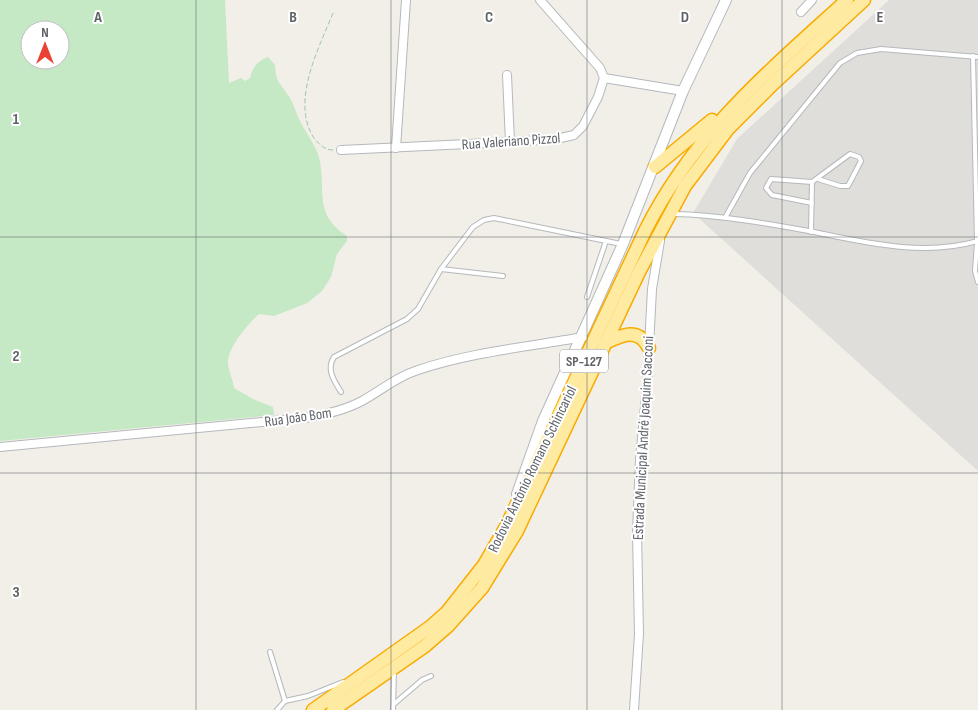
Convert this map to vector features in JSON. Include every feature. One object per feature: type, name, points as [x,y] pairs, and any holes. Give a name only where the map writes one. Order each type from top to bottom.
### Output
[{"type":"highway","name":"Rodovia Antônio Romano Schincariol","points":[[314,710],[369,672],[447,612],[484,565],[507,525],[653,215],[685,163],[739,98],[847,0]]},
{"type":"highway","name":"Rodovia Antônio Romano Schincariol","points":[[333,710],[394,668],[448,626],[467,606],[494,570],[517,531],[662,226],[698,166],[728,129],[774,83],[864,0]]},
{"type":"highway","points":[[655,167],[739,98]]},
{"type":"highway","points":[[605,343],[626,334],[634,334],[640,336],[649,348]]},
{"type":"street","points":[[396,148],[406,0]]},
{"type":"street","points":[[540,0],[600,68],[604,78],[684,90]]},
{"type":"street","points":[[507,525],[543,421],[583,337],[655,167],[684,90],[726,0]]},
{"type":"street","points":[[801,12],[812,0]]},
{"type":"street","points":[[507,75],[510,142]]},
{"type":"street","name":"Rua Valeriano Pizzol","points":[[341,150],[510,142],[556,139],[574,135],[583,126],[591,112],[604,78]]},
{"type":"street","name":"Estrada Municipal André Joaquim Sacconi","points":[[634,710],[639,634],[637,504],[652,289],[662,226]]},
{"type":"street","name":"Rua João Bom","points":[[0,447],[304,418],[334,413],[362,401],[390,381],[416,370],[448,361],[583,337]]},
{"type":"lane","points":[[726,216],[750,173],[840,63],[857,53],[881,49],[976,56],[977,241],[975,270],[978,282]]},
{"type":"lane","points":[[812,204],[772,195],[766,188],[771,179],[812,182],[845,156],[854,155],[861,161],[848,186],[840,186],[818,179]]},
{"type":"lane","points":[[811,232],[812,182]]},
{"type":"lane","points":[[669,214],[726,216],[865,244],[946,247],[977,241]]},
{"type":"lane","points":[[340,392],[330,369],[330,363],[334,357],[407,319],[418,309],[441,269],[473,227],[489,218],[623,244]]},
{"type":"lane","points":[[587,297],[606,241]]},
{"type":"lane","points":[[441,269],[503,276]]},
{"type":"lane","points":[[270,652],[285,701]]},
{"type":"lane","points":[[393,710],[394,668]]},
{"type":"lane","points":[[277,710],[285,701],[308,696],[369,672]]},
{"type":"lane","points":[[394,704],[422,680],[432,676]]},
{"type":"path","points":[[333,13],[315,54],[304,108],[308,126],[316,141],[327,150],[341,150]]},
{"type":"shaded area","points":[[889,0],[978,0],[978,471],[693,213],[737,139]]},
{"type":"green space","points":[[0,0],[225,0],[229,83],[241,78],[245,81],[250,78],[256,65],[268,57],[275,65],[278,82],[290,98],[299,120],[318,154],[321,166],[323,199],[329,219],[336,228],[347,236],[347,241],[337,254],[331,277],[322,291],[307,303],[274,316],[259,314],[244,330],[230,352],[228,365],[234,388],[253,399],[273,407],[274,415],[0,441]]}]
